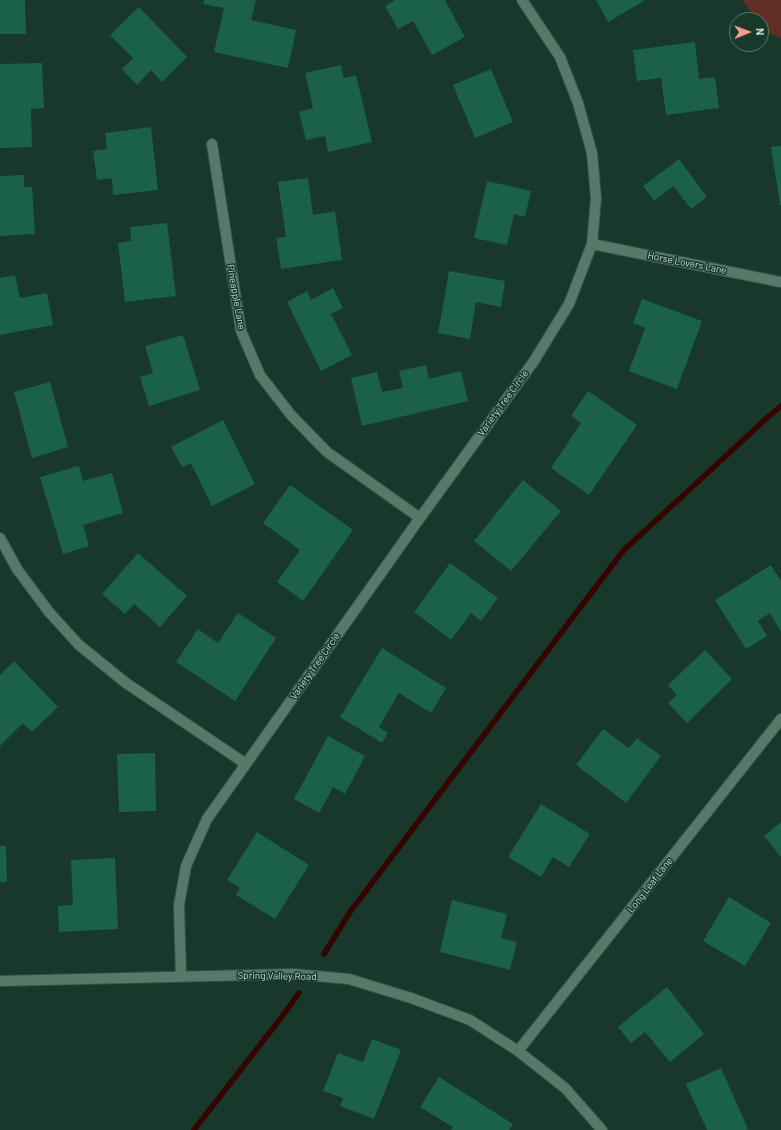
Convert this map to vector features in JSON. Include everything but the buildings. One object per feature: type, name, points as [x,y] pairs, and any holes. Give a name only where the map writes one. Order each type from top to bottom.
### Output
[{"type":"street","name":"Variety Tree Circle","points":[[181,977],[180,905],[186,866],[207,819],[420,518],[534,361],[569,304],[592,244],[596,198],[592,153],[578,103],[560,57],[522,0]]},
{"type":"street","name":"Pineapple Lane","points":[[212,144],[241,330],[260,375],[291,415],[327,452],[420,518]]},
{"type":"street","name":"Horse Lovers Lane","points":[[592,244],[781,282]]},
{"type":"street","points":[[0,538],[17,569],[49,612],[79,645],[126,683],[246,764]]},
{"type":"street","name":"Long Leaf Lane","points":[[518,1051],[781,719]]},
{"type":"street","name":"Spring Valley Road","points":[[0,981],[294,974],[349,979],[411,998],[470,1020],[518,1051],[566,1088],[602,1130]]},
{"type":"shaded area","points":[[742,0],[781,0],[781,38],[769,33],[769,12],[752,12]]},
{"type":"waterway","points":[[324,954],[350,912],[623,551],[781,406]]},
{"type":"waterway","points":[[194,1130],[299,993]]}]
